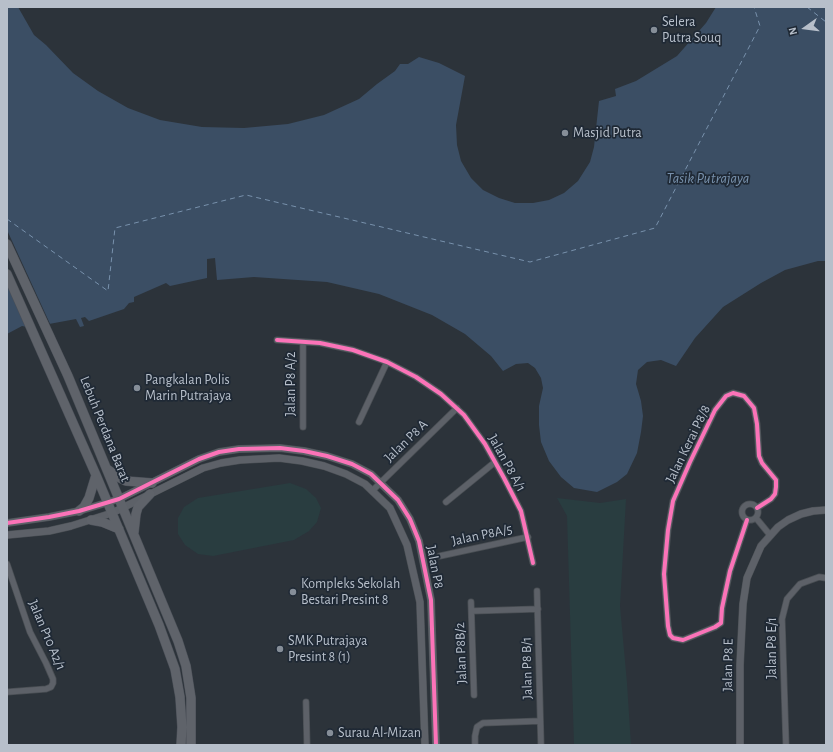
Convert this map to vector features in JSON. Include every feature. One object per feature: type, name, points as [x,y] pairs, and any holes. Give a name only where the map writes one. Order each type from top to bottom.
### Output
[{"type":"main road","name":"Lebuh Perdana Barat","points":[[7,244],[60,358],[167,613],[186,666],[191,698],[191,745]]},
{"type":"main road","name":"Lebuh Perdana Barat","points":[[7,274],[96,475],[159,625],[175,669],[182,719],[181,745]]},
{"type":"main road","points":[[107,469],[126,481],[152,483]]},
{"type":"main road","points":[[79,511],[84,507],[89,498],[96,475]]},
{"type":"main road","points":[[134,533],[138,507],[150,494]]},
{"type":"main road","points":[[91,520],[102,522],[119,529]]},
{"type":"street","name":"Jalan P8 A/1","points":[[277,340],[320,343],[353,350],[386,362],[416,377],[442,394],[464,415],[485,444],[495,462],[521,511],[533,563]]},
{"type":"street","name":"Jalan P8 A/2","points":[[303,427],[304,342]]},
{"type":"street","points":[[359,422],[386,362]]},
{"type":"street","name":"Jalan Kerai P8/8","points":[[747,520],[730,571],[722,608],[721,623],[715,627],[683,640],[673,638],[670,635],[668,626],[664,574],[668,530],[673,501],[715,410],[726,396],[733,393],[744,396],[754,408],[757,424],[759,456],[762,464],[776,480],[775,494],[771,499],[757,508]]},
{"type":"street","name":"Jalan P8 A","points":[[372,491],[457,408]]},
{"type":"street","name":"Jalan P8","points":[[7,523],[79,511],[119,499],[199,459],[219,452],[239,449],[280,448],[304,451],[352,464],[371,474],[398,500],[410,519],[418,540],[430,600],[436,745]]},
{"type":"street","name":"Jalan P8","points":[[7,535],[49,531],[91,520],[123,508],[203,468],[240,460],[280,458],[302,461],[324,466],[365,484],[390,508],[399,526],[406,545],[420,602],[425,745]]},
{"type":"street","points":[[446,502],[495,462]]},
{"type":"street","points":[[752,504],[757,508],[758,512],[756,518],[753,520],[747,520],[742,516],[741,510],[743,507],[752,504]]},
{"type":"street","name":"Jalan P8 E","points":[[740,745],[740,665],[743,604],[748,578],[761,546],[770,535],[788,520],[801,514],[826,510]]},
{"type":"street","points":[[756,518],[770,535]]},
{"type":"street","name":"Jalan P8A/5","points":[[440,556],[528,537]]},
{"type":"street","name":"Jalan P10 A2/1","points":[[7,564],[30,632],[53,679],[51,687],[46,689],[7,692]]},
{"type":"street","name":"Jalan P8 E/1","points":[[786,745],[782,619],[787,599],[800,584],[819,577],[826,578]]},
{"type":"street","name":"Jalan P8 B/1","points":[[537,591],[541,745]]},
{"type":"street","name":"Jalan P8B/2","points":[[471,602],[474,695]]},
{"type":"street","name":"Jalan P8B/2","points":[[472,611],[538,609]]},
{"type":"street","points":[[306,702],[307,745]]},
{"type":"street","points":[[475,745],[477,727],[483,723],[540,721]]},
{"type":"green space","points":[[290,483],[306,489],[316,498],[321,508],[317,522],[309,531],[294,540],[213,556],[198,554],[185,545],[178,534],[178,518],[184,507],[198,498]]},
{"type":"green space","points":[[557,498],[600,503],[626,499],[620,606],[631,745],[574,745],[567,516]]},
{"type":"water","name":"Tasik Putrajaya","points":[[7,7],[18,7],[34,35],[46,45],[73,73],[98,91],[128,108],[160,120],[202,127],[244,128],[288,124],[324,115],[359,99],[395,71],[400,64],[408,64],[419,57],[439,63],[465,76],[456,125],[457,145],[461,161],[471,178],[483,190],[499,198],[515,203],[533,203],[549,200],[564,193],[578,181],[590,162],[594,147],[599,101],[616,96],[615,89],[636,81],[677,56],[706,23],[716,7],[826,7],[826,261],[818,261],[785,270],[723,307],[695,338],[676,366],[661,360],[647,362],[638,370],[636,384],[641,401],[643,416],[637,453],[627,474],[617,482],[597,492],[574,488],[561,477],[549,461],[541,442],[539,406],[543,388],[541,378],[535,368],[528,363],[516,364],[503,371],[491,356],[465,334],[432,315],[379,294],[327,282],[254,277],[217,280],[215,258],[207,259],[207,278],[170,286],[166,283],[134,297],[134,302],[129,303],[124,309],[89,321],[85,317],[81,318],[84,326],[80,327],[76,319],[49,324],[38,329],[22,326],[7,334]]},
{"type":"pier","points":[[7,230],[51,326],[39,331],[28,329],[7,283]]},
{"type":"ferry route","points":[[7,219],[108,291],[115,228],[246,195],[530,262],[655,228],[760,26],[754,7]]},
{"type":"ferry route","points":[[807,7],[826,22]]},
{"type":"cycle path","points":[[277,340],[320,343],[353,350],[387,362],[416,377],[441,394],[464,415],[485,444],[504,478],[521,511],[533,563]]},
{"type":"cycle path","points":[[747,520],[730,571],[722,608],[721,623],[715,627],[683,640],[673,638],[670,635],[668,626],[664,574],[668,530],[673,501],[715,410],[726,396],[733,393],[744,396],[754,408],[757,424],[759,456],[762,463],[776,480],[775,494],[771,499],[757,508]]},
{"type":"cycle path","points":[[7,523],[79,511],[119,499],[199,459],[219,452],[239,449],[280,448],[327,456],[352,464],[371,474],[398,500],[410,519],[419,541],[431,600],[436,745]]},
{"type":"place","name":"Selera Putra Souq","points":[[654,30]]},
{"type":"place","name":"Masjid Putra","points":[[565,133]]},
{"type":"place","name":"Pangkalan Polis Marin Putrajaya","points":[[137,388]]},
{"type":"place","name":"Kompleks Sekolah Bestari Presint 8","points":[[293,592]]},
{"type":"place","name":"SMK Putrajaya Presint 8 (1)","points":[[280,649]]},
{"type":"place","name":"Surau Al-Mizan","points":[[330,733]]}]
